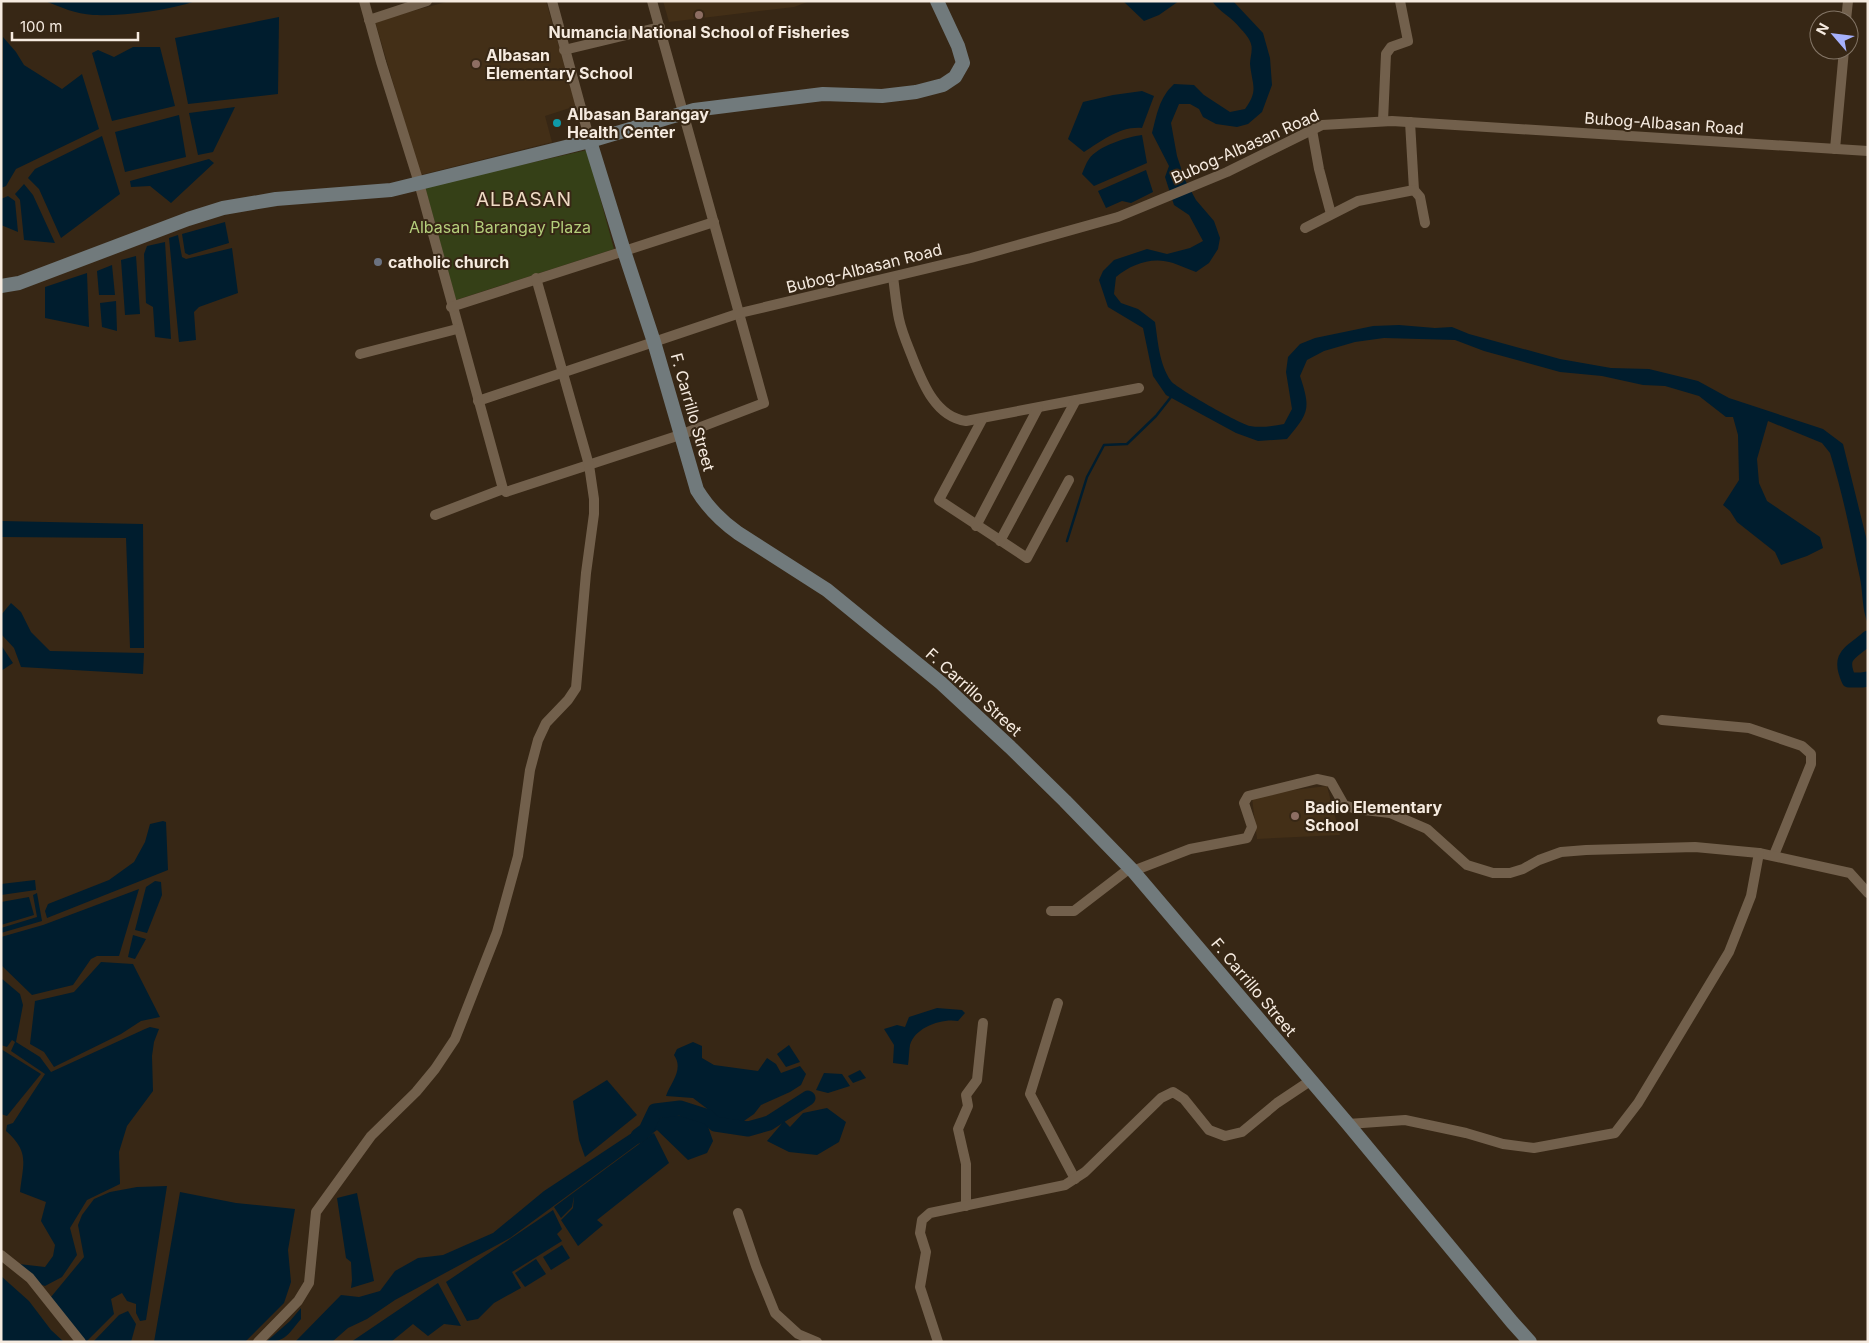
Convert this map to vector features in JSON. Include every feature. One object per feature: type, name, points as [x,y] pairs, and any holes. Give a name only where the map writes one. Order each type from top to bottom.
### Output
[{"type":"street","points":[[364,1],[419,183],[451,307],[505,492],[680,435],[764,402],[652,1]]},
{"type":"street","points":[[369,20],[427,1]]},
{"type":"street","name":"F. Carrillo Street","points":[[552,1],[590,141],[654,342],[680,435],[697,490],[707,506],[726,525],[828,590],[941,683],[1010,747],[1132,870],[1530,1342]]},
{"type":"street","points":[[1,286],[19,283],[188,219],[223,208],[276,199],[391,190],[504,164],[694,110],[823,94],[882,96],[916,92],[943,85],[955,77],[963,63],[958,46],[937,1]]},
{"type":"street","points":[[1383,121],[1386,54],[1391,46],[1408,41],[1400,1]]},
{"type":"street","points":[[564,50],[660,27]]},
{"type":"street","points":[[1835,149],[1843,60]]},
{"type":"street","name":"Bubog-Albasan Road","points":[[478,401],[740,314],[971,258],[1118,217],[1227,172],[1322,124],[1383,121],[1410,122],[1868,151]]},
{"type":"street","points":[[1410,122],[1414,190],[1420,197],[1425,223]]},
{"type":"street","points":[[1312,130],[1319,169],[1331,214]]},
{"type":"street","points":[[1305,228],[1358,201],[1414,190]]},
{"type":"street","points":[[451,307],[714,222]]},
{"type":"street","points":[[893,277],[898,317],[903,337],[926,389],[937,404],[955,418],[966,421],[1139,388]]},
{"type":"street","points":[[258,1342],[298,1301],[309,1284],[316,1212],[372,1136],[416,1092],[435,1069],[455,1039],[497,932],[518,856],[530,770],[538,740],[546,723],[568,700],[576,688],[594,499],[589,465],[536,278]]},
{"type":"street","points":[[360,354],[458,329]]},
{"type":"street","points":[[1000,541],[1076,400]]},
{"type":"street","points":[[976,526],[1038,408]]},
{"type":"street","points":[[983,418],[939,500],[1027,558],[1069,480]]},
{"type":"street","points":[[435,515],[503,489]]},
{"type":"street","points":[[1662,720],[1749,728],[1802,746],[1811,754],[1810,764],[1774,855]]},
{"type":"street","points":[[1051,912],[1074,911],[1132,870],[1190,849],[1247,838],[1252,827],[1244,803],[1248,796],[1317,779],[1332,782],[1344,805],[1356,809],[1390,813],[1427,830],[1467,864],[1493,873],[1510,873],[1523,869],[1539,860],[1561,852],[1695,847],[1774,855],[1850,873],[1868,893]]},
{"type":"street","points":[[1348,1124],[1405,1120],[1466,1133],[1503,1144],[1534,1148],[1615,1133],[1638,1104],[1729,952],[1751,896],[1760,853]]},
{"type":"street","points":[[1058,1003],[1030,1094],[1075,1179]]},
{"type":"street","points":[[966,1206],[966,1164],[958,1129],[968,1106],[966,1095],[977,1080],[983,1023]]},
{"type":"street","points":[[938,1342],[920,1288],[926,1252],[920,1233],[922,1220],[930,1213],[1065,1185],[1085,1172],[1161,1098],[1173,1092],[1184,1099],[1209,1130],[1226,1136],[1242,1132],[1277,1103],[1310,1081]]},
{"type":"street","points":[[738,1213],[756,1266],[775,1313],[798,1334],[818,1342]]},
{"type":"street","points":[[1,1255],[30,1278],[81,1342]]},
{"type":"shaded area","name":"Albasan Elementary School","points":[[450,1],[546,1],[576,106],[545,116],[552,142],[420,175],[375,21]]},
{"type":"shaded area","name":"Numancia National School of Fisheries","points":[[663,1],[810,1],[794,7],[669,22]]},
{"type":"shaded area","name":"Badio Elementary School","points":[[1327,786],[1340,835],[1257,839],[1252,798],[1278,792]]},
{"type":"green space","name":"Albasan Barangay Plaza","points":[[587,150],[614,249],[456,300],[425,187]]},
{"type":"water","points":[[45,1],[196,1],[184,5],[132,14],[93,15],[68,10]]},
{"type":"water","points":[[1123,1],[1179,1],[1159,15],[1144,21]]},
{"type":"water","points":[[1212,1],[1233,1],[1263,33],[1270,58],[1272,85],[1262,112],[1248,124],[1237,127],[1216,124],[1203,117],[1199,109],[1190,104],[1179,104],[1171,123],[1177,156],[1185,180],[1196,200],[1214,221],[1220,238],[1218,249],[1209,263],[1196,272],[1173,263],[1158,260],[1143,262],[1128,268],[1116,277],[1114,294],[1121,303],[1138,309],[1155,322],[1161,360],[1167,374],[1175,385],[1244,424],[1258,427],[1284,424],[1292,409],[1286,372],[1288,357],[1300,344],[1315,338],[1373,326],[1399,325],[1435,328],[1452,327],[1469,334],[1560,359],[1611,368],[1649,369],[1698,381],[1729,398],[1823,429],[1843,444],[1868,545],[1868,624],[1846,515],[1830,453],[1822,443],[1768,421],[1757,459],[1759,483],[1767,501],[1820,537],[1823,548],[1781,565],[1775,552],[1737,522],[1730,511],[1723,505],[1739,480],[1738,435],[1733,417],[1726,417],[1699,396],[1665,386],[1643,385],[1602,376],[1560,372],[1484,351],[1455,340],[1384,338],[1355,342],[1324,351],[1307,360],[1300,376],[1306,396],[1306,410],[1300,423],[1287,439],[1258,441],[1236,433],[1166,395],[1153,376],[1143,328],[1108,307],[1099,280],[1103,271],[1114,260],[1147,249],[1167,254],[1190,248],[1203,241],[1189,215],[1174,205],[1165,177],[1169,166],[1152,133],[1162,101],[1174,84],[1194,85],[1204,95],[1230,112],[1245,109],[1252,97],[1254,87],[1250,64],[1252,49],[1250,42],[1237,24]]},
{"type":"water","points":[[279,17],[278,94],[188,104],[175,38]]},
{"type":"water","points":[[3,37],[24,65],[62,89],[82,74],[99,129],[16,169],[6,186],[1,188]]},
{"type":"water","points":[[133,47],[160,47],[175,106],[112,121],[92,53],[98,50],[114,57]]},
{"type":"water","points":[[1142,91],[1154,96],[1142,128],[1126,129],[1104,139],[1084,152],[1068,139],[1083,102]]},
{"type":"water","points":[[235,107],[213,152],[198,155],[189,113]]},
{"type":"water","points":[[179,115],[186,157],[125,172],[115,132]]},
{"type":"water","points":[[1142,135],[1147,163],[1094,186],[1082,174],[1089,159],[1099,150],[1121,140]]},
{"type":"water","points":[[102,136],[120,194],[61,238],[39,189],[28,178],[35,169]]},
{"type":"water","points":[[209,159],[214,163],[171,203],[150,186],[131,187],[130,181]]},
{"type":"water","points":[[1146,170],[1153,192],[1131,203],[1122,201],[1106,208],[1098,191]]},
{"type":"water","points":[[24,184],[33,195],[55,243],[24,240],[20,200],[15,194]]},
{"type":"water","points":[[8,196],[15,201],[18,232],[1,225],[1,199]]},
{"type":"water","points":[[225,222],[229,243],[189,255],[185,253],[182,234]]},
{"type":"water","points":[[178,235],[182,257],[186,259],[232,248],[238,293],[199,307],[194,312],[196,340],[179,342],[169,238]]},
{"type":"water","points":[[165,242],[171,339],[155,337],[153,307],[146,303],[144,254],[147,246]]},
{"type":"water","points":[[136,256],[140,314],[125,315],[121,260]]},
{"type":"water","points":[[112,265],[115,295],[99,295],[97,271]]},
{"type":"water","points":[[87,273],[89,327],[45,318],[45,287]]},
{"type":"water","points":[[116,301],[117,331],[102,327],[100,303]]},
{"type":"water","points":[[1,521],[143,524],[144,648],[130,648],[126,538],[1,537]]},
{"type":"water","points":[[11,603],[21,612],[31,632],[50,651],[144,653],[143,674],[21,667],[14,648],[1,634],[1,615]]},
{"type":"water","points":[[1,645],[13,663],[1,671]]},
{"type":"water","points":[[166,822],[168,870],[47,918],[45,911],[48,904],[109,880],[134,862],[145,842],[150,824]]},
{"type":"water","points":[[35,880],[36,890],[1,895],[1,884]]},
{"type":"water","points":[[155,881],[161,882],[162,895],[147,933],[135,930],[146,887]]},
{"type":"water","points":[[139,889],[119,956],[97,956],[91,959],[73,985],[32,995],[1,965],[1,937],[43,925]]},
{"type":"water","points":[[37,893],[42,921],[1,933],[1,928],[37,917],[33,895]]},
{"type":"water","points":[[29,897],[34,915],[1,925],[1,902]]},
{"type":"water","points":[[133,935],[146,939],[135,959],[128,957]]},
{"type":"water","points":[[101,962],[133,964],[160,1017],[141,1021],[121,1034],[54,1067],[44,1052],[30,1044],[35,1001],[74,992]]},
{"type":"water","points":[[1,978],[20,994],[23,1005],[16,1042],[40,1057],[51,1072],[150,1027],[159,1029],[154,1042],[152,1056],[153,1091],[127,1126],[119,1152],[120,1184],[87,1200],[70,1228],[77,1255],[62,1277],[45,1286],[22,1278],[10,1263],[45,1267],[53,1256],[55,1245],[41,1221],[46,1202],[20,1192],[23,1165],[22,1152],[14,1138],[6,1131],[7,1125],[13,1123],[45,1074],[11,1051],[15,1042],[12,1040],[7,1047],[1,1045]]},
{"type":"water","points":[[937,1008],[962,1010],[965,1013],[958,1021],[944,1021],[930,1025],[917,1033],[910,1045],[908,1065],[893,1063],[894,1045],[884,1029],[897,1025],[905,1027],[909,1017]]},
{"type":"water","points":[[693,1042],[702,1046],[702,1058],[714,1065],[758,1071],[767,1058],[776,1064],[781,1073],[800,1066],[806,1074],[801,1085],[761,1105],[754,1114],[741,1123],[722,1120],[693,1098],[666,1096],[676,1076],[678,1066],[674,1055],[677,1049]]},
{"type":"water","points":[[789,1045],[800,1062],[786,1067],[777,1054]]},
{"type":"water","points":[[1,1049],[41,1074],[7,1116],[1,1114]]},
{"type":"water","points":[[860,1070],[866,1078],[853,1083],[848,1076]]},
{"type":"water","points":[[824,1073],[842,1074],[850,1086],[828,1093],[816,1090]]},
{"type":"water","points":[[607,1080],[637,1115],[585,1157],[579,1140],[573,1101]]},
{"type":"water","points":[[827,1108],[846,1122],[839,1142],[817,1155],[789,1152],[767,1141],[784,1121],[790,1127],[803,1113]]},
{"type":"water","points":[[669,1115],[705,1118],[713,1141],[707,1153],[688,1160],[657,1130],[510,1238],[395,1300],[367,1319],[348,1328],[332,1342],[295,1342],[341,1295],[359,1297],[380,1291],[395,1271],[418,1258],[443,1255],[493,1233],[544,1191],[650,1121]]},
{"type":"water","points":[[654,1133],[669,1163],[597,1220],[603,1225],[578,1246],[561,1220],[573,1208],[574,1196],[572,1207],[561,1218],[554,1207]]},
{"type":"water","points":[[167,1186],[146,1320],[140,1321],[136,1313],[136,1304],[127,1301],[122,1293],[111,1299],[114,1314],[86,1342],[81,1342],[46,1303],[84,1257],[78,1225],[82,1215],[94,1199],[110,1192],[137,1187]]},
{"type":"water","points":[[180,1192],[236,1203],[295,1209],[288,1250],[291,1282],[284,1303],[245,1342],[154,1342]]},
{"type":"water","points":[[357,1193],[374,1281],[351,1288],[351,1262],[346,1258],[337,1198]]},
{"type":"water","points":[[553,1210],[562,1229],[557,1234],[562,1241],[512,1272],[521,1288],[494,1303],[478,1319],[467,1321],[446,1282]]},
{"type":"water","points":[[562,1245],[570,1258],[551,1270],[543,1257]]},
{"type":"water","points":[[536,1259],[546,1274],[525,1287],[515,1273]]},
{"type":"water","points":[[1,1276],[29,1301],[51,1330],[64,1342],[1,1342]]},
{"type":"water","points":[[438,1283],[461,1326],[444,1324],[428,1336],[413,1324],[391,1342],[351,1342]]},
{"type":"water","points":[[301,1308],[301,1319],[290,1332],[283,1338],[273,1342],[266,1342],[290,1321]]},
{"type":"water","points":[[128,1311],[136,1324],[131,1342],[93,1342],[119,1315]]},
{"type":"waterway","points":[[1067,541],[1087,477],[1104,445],[1127,444],[1156,416],[1171,397]]},
{"type":"waterway","points":[[1868,638],[1848,655],[1845,665],[1849,680],[1868,679]]},
{"type":"waterway","points":[[638,1136],[646,1130],[655,1111],[680,1108],[708,1117],[715,1124],[748,1129],[769,1123],[808,1098]]},
{"type":"place","name":"Numancia National School of Fisheries","points":[[699,15]]},
{"type":"place","name":"Albasan Elementary School","points":[[476,64]]},
{"type":"place","name":"Albasan Barangay Health Center","points":[[557,123]]},
{"type":"place","name":"catholic church","points":[[378,262]]},
{"type":"place","name":"Badio Elementary School","points":[[1295,816]]},
{"type":"district","name":"ALBASAN","points":[[524,199]]}]
